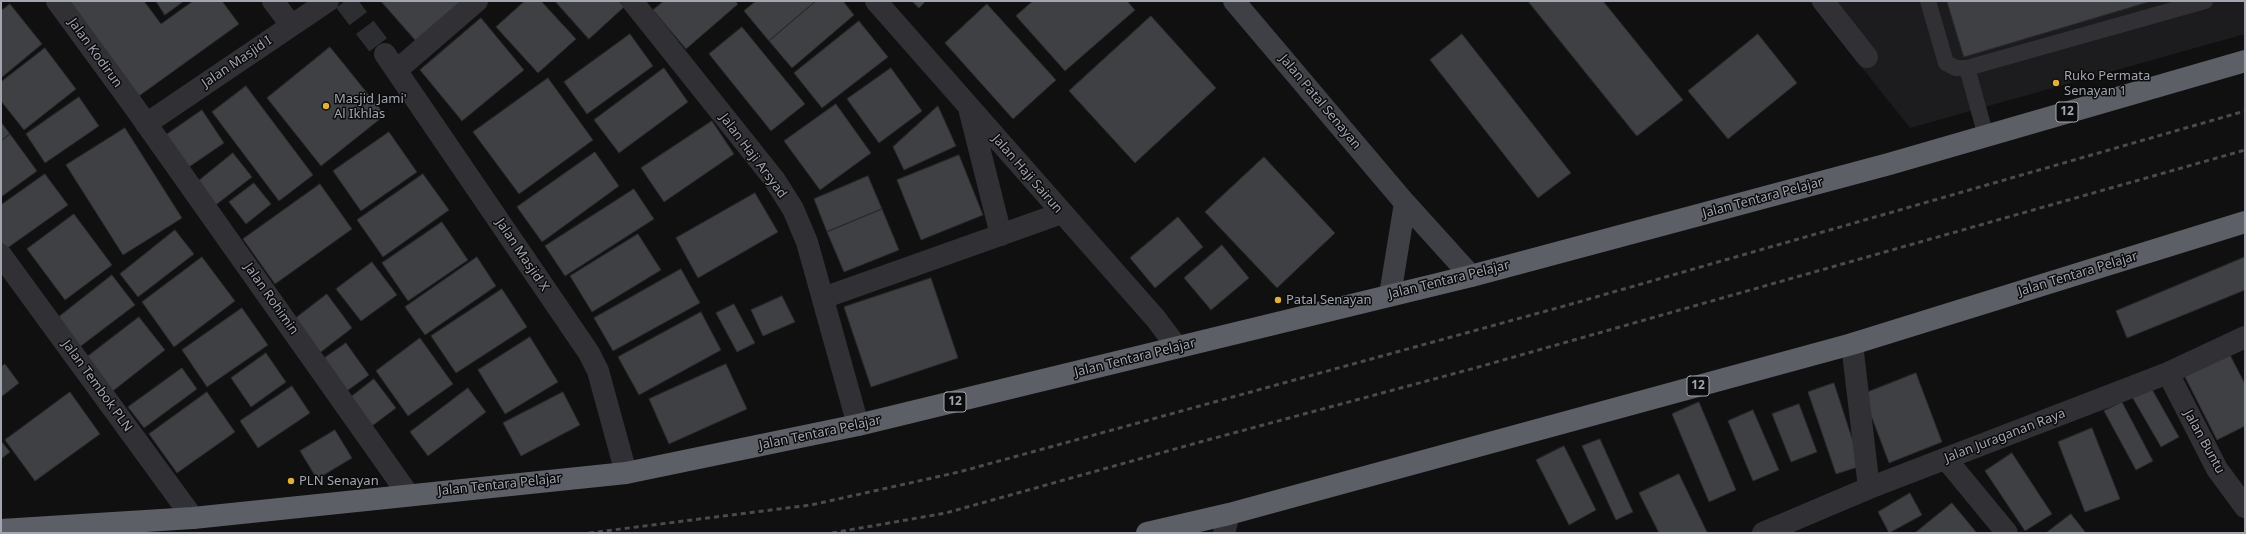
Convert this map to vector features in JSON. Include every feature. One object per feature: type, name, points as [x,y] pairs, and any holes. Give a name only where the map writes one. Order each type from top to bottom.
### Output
[{"type":"highway","name":"Jalan Tentara Pelajar","points":[[1,530],[193,518],[408,494],[626,473],[858,425],[1471,276],[1889,164],[2245,61]]},
{"type":"highway","name":"Jalan Tentara Pelajar","points":[[1147,533],[1227,524],[1852,344],[2245,222]]},
{"type":"street","name":"Jalan Kodirun","points":[[57,1],[133,105]]},
{"type":"street","points":[[273,1],[291,26]]},
{"type":"street","name":"Jalan Masjid I","points":[[146,124],[328,1]]},
{"type":"street","name":"Jalan Masjid X","points":[[477,1],[391,62],[589,353],[598,371],[626,473]]},
{"type":"street","name":"Jalan Haji Arsyad","points":[[632,1],[774,179],[793,209],[807,242],[858,425]]},
{"type":"street","name":"Jalan Haji Sairun","points":[[876,1],[1156,319],[1177,347]]},
{"type":"street","name":"Jalan Patal Senayan","points":[[1234,1],[1405,203],[1471,276]]},
{"type":"street","points":[[1823,1],[1866,57]]},
{"type":"street","name":"Jalan Rohimin","points":[[133,105],[408,494]]},
{"type":"street","points":[[969,108],[1001,235]]},
{"type":"street","points":[[1390,295],[1405,203]]},
{"type":"street","points":[[823,298],[1062,213]]},
{"type":"street","name":"Jalan Tembok PLN","points":[[1,255],[193,518]]},
{"type":"street","name":"Jalan Juraganan Raya","points":[[1763,533],[1869,488],[2168,373],[2245,337]]},
{"type":"street","points":[[1852,344],[1869,488]]},
{"type":"street","name":"Jalan Buntu","points":[[2168,373],[2217,469],[2245,507]]},
{"type":"street","points":[[1946,459],[2007,533]]},
{"type":"lane","points":[[1928,1],[1946,63],[1956,68],[1967,68],[2205,1]]},
{"type":"lane","points":[[1967,68],[1986,136]]},
{"type":"shaded area","points":[[1809,1],[2245,1],[2245,34],[1910,128]]},
{"type":"building","points":[[70,1],[144,1],[161,24],[193,1],[222,1],[239,24],[139,96]]},
{"type":"building","points":[[156,1],[184,1],[165,15]]},
{"type":"building","points":[[381,1],[464,1],[417,42]]},
{"type":"building","points":[[525,1],[541,1],[576,39],[538,73],[496,27]]},
{"type":"building","points":[[555,1],[619,1],[624,7],[589,39]]},
{"type":"building","points":[[664,1],[735,1],[738,4],[686,49],[653,10]]},
{"type":"building","points":[[756,1],[816,1],[769,41],[744,11]]},
{"type":"building","points":[[816,1],[843,1],[854,15],[792,68],[769,41]]},
{"type":"building","points":[[912,1],[926,1],[919,8]]},
{"type":"building","points":[[1033,1],[1127,1],[1135,10],[1065,71],[1016,16]]},
{"type":"building","points":[[1528,1],[1603,1],[1683,100],[1637,136]]},
{"type":"building","points":[[1947,1],[2152,1],[1964,57]]},
{"type":"building","points":[[10,4],[42,44],[1,78],[1,11]]},
{"type":"building","points":[[987,4],[1056,80],[1013,119],[945,43]]},
{"type":"building","points":[[1151,16],[1216,88],[1135,163],[1069,91]]},
{"type":"building","points":[[481,18],[524,70],[462,121],[420,70]]},
{"type":"building","points":[[859,21],[888,57],[822,108],[794,73]]},
{"type":"building","points":[[742,27],[805,104],[771,131],[709,54]]},
{"type":"building","points":[[630,34],[653,66],[587,114],[564,82]]},
{"type":"building","points":[[1462,34],[1571,173],[1538,198],[1430,60]]},
{"type":"building","points":[[1758,34],[1797,83],[1728,139],[1688,91]]},
{"type":"building","name":"Masjid Jami' Al Ikhlas","points":[[330,47],[385,115],[321,166],[267,98]]},
{"type":"building","points":[[45,48],[76,89],[24,130],[1,101],[1,82]]},
{"type":"building","points":[[664,68],[688,102],[619,153],[594,120]]},
{"type":"building","points":[[891,68],[922,111],[879,143],[847,99]]},
{"type":"building","points":[[548,78],[593,140],[519,194],[473,132]]},
{"type":"building","points":[[246,86],[313,175],[279,201],[212,112]]},
{"type":"building","points":[[79,97],[99,126],[45,163],[26,134]]},
{"type":"building","points":[[836,104],[871,153],[820,190],[784,141]]},
{"type":"building","points":[[938,106],[956,146],[904,170],[893,147]]},
{"type":"building","points":[[202,110],[224,143],[189,167],[166,135]]},
{"type":"building","points":[[712,121],[734,154],[664,202],[641,168]]},
{"type":"building","points":[[1,122],[10,134],[1,141]]},
{"type":"building","points":[[125,128],[182,218],[123,255],[66,165]]},
{"type":"building","points":[[389,132],[417,172],[361,211],[333,171]]},
{"type":"building","points":[[10,134],[37,171],[1,197],[1,141]]},
{"type":"building","points":[[595,152],[619,186],[542,242],[517,207]]},
{"type":"building","points":[[233,153],[252,177],[213,207],[196,183]]},
{"type":"building","points":[[959,155],[983,215],[921,240],[897,180]]},
{"type":"building","points":[[1264,157],[1335,233],[1277,288],[1205,212]]},
{"type":"building","points":[[45,174],[68,205],[6,249],[1,242],[1,205]]},
{"type":"building","points":[[423,174],[449,210],[383,257],[357,220]]},
{"type":"building","points":[[868,176],[882,209],[827,232],[814,199]]},
{"type":"building","points":[[254,183],[271,204],[246,224],[229,202]]},
{"type":"building","points":[[320,184],[352,229],[275,284],[243,239]]},
{"type":"building","points":[[634,189],[654,219],[565,276],[545,246]]},
{"type":"building","points":[[755,193],[778,232],[698,278],[676,238]]},
{"type":"building","points":[[882,209],[899,250],[844,272],[827,232]]},
{"type":"building","points":[[74,214],[112,265],[65,300],[27,249]]},
{"type":"building","points":[[1178,217],[1203,247],[1155,288],[1130,258]]},
{"type":"building","points":[[442,222],[468,260],[408,301],[382,263]]},
{"type":"building","points":[[175,230],[194,254],[138,297],[120,274]]},
{"type":"building","points":[[638,234],[661,270],[592,312],[570,276]]},
{"type":"building","points":[[1222,245],[1249,278],[1211,310],[1184,278]]},
{"type":"building","points":[[202,257],[235,301],[174,347],[142,302]]},
{"type":"building","points":[[477,257],[496,286],[425,335],[405,307]]},
{"type":"building","points":[[2245,257],[2245,290],[2127,338],[2116,311]]},
{"type":"building","points":[[372,262],[397,295],[361,321],[336,289]]},
{"type":"building","points":[[681,269],[700,303],[613,351],[594,318]]},
{"type":"building","points":[[112,275],[135,305],[77,349],[55,320]]},
{"type":"building","points":[[931,278],[958,358],[871,387],[844,307]]},
{"type":"building","points":[[502,289],[527,327],[456,373],[431,336]]},
{"type":"building","points":[[327,294],[352,328],[317,355],[292,321]]},
{"type":"building","points":[[782,296],[795,322],[763,336],[751,310]]},
{"type":"building","points":[[734,304],[755,343],[737,352],[716,313]]},
{"type":"building","points":[[242,308],[268,345],[207,387],[182,350]]},
{"type":"building","points":[[701,312],[721,350],[639,395],[618,357]]},
{"type":"building","points":[[139,317],[165,350],[109,394],[83,360]]},
{"type":"building","points":[[530,337],[558,382],[505,414],[478,370]]},
{"type":"building","points":[[420,338],[453,384],[408,416],[376,371]]},
{"type":"building","points":[[346,343],[369,375],[344,393],[320,361]]},
{"type":"building","points":[[266,353],[286,382],[251,407],[231,378]]},
{"type":"building","points":[[2229,353],[2245,384],[2245,426],[2217,440],[2184,375]]},
{"type":"building","points":[[5,364],[19,383],[1,397],[1,367]]},
{"type":"building","points":[[726,364],[747,409],[669,444],[649,399]]},
{"type":"building","points":[[182,368],[197,389],[144,428],[128,407]]},
{"type":"building","points":[[1916,373],[1942,442],[1889,463],[1863,394]]},
{"type":"building","points":[[374,379],[396,408],[368,429],[347,400]]},
{"type":"building","points":[[1834,383],[1861,466],[1836,474],[1808,392]]},
{"type":"building","points":[[2149,384],[2179,437],[2161,447],[2131,395]]},
{"type":"building","points":[[292,386],[310,413],[258,448],[240,421]]},
{"type":"building","points":[[468,388],[486,412],[428,456],[410,432]]},
{"type":"building","points":[[70,392],[100,434],[35,481],[5,440]]},
{"type":"building","points":[[207,392],[235,432],[177,473],[149,434]]},
{"type":"building","points":[[563,392],[580,425],[521,456],[503,423]]},
{"type":"building","points":[[1699,402],[1736,490],[1709,502],[1672,414]]},
{"type":"building","points":[[2122,402],[2153,461],[2136,470],[2104,411]]},
{"type":"building","points":[[1799,404],[1817,452],[1791,462],[1772,414]]},
{"type":"building","points":[[1753,410],[1779,470],[1753,481],[1728,421]]},
{"type":"building","points":[[2092,428],[2120,499],[2085,512],[2058,442]]},
{"type":"building","points":[[335,430],[352,458],[317,479],[300,451]]},
{"type":"building","points":[[1600,439],[1633,512],[1616,520],[1582,446]]},
{"type":"building","points":[[1,441],[10,452],[1,459]]},
{"type":"building","points":[[1564,446],[1596,510],[1569,525],[1536,460]]},
{"type":"building","points":[[2012,453],[2052,514],[2025,531],[1985,471]]},
{"type":"building","points":[[1679,474],[1707,532],[1705,533],[1659,533],[1639,493]]},
{"type":"building","points":[[1910,493],[1922,515],[1889,533],[1878,512]]},
{"type":"building","points":[[1952,503],[1977,533],[1915,533]]},
{"type":"building","points":[[2071,514],[2086,533],[2046,533]]},
{"type":"tunnel","points":[[345,1],[385,54]]},
{"type":"railway","points":[[589,533],[811,505],[959,472],[1568,305],[2245,111]]},
{"type":"railway","points":[[832,533],[946,513],[1200,442],[1475,368],[2245,150]]},
{"type":"place","name":"Ruko Permata Senayan 1","points":[[2056,83]]},
{"type":"place","name":"Masjid Jami' Al Ikhlas","points":[[326,106]]},
{"type":"place","name":"Patal Senayan","points":[[1278,300]]},
{"type":"place","name":"PLN Senayan","points":[[291,481]]}]
